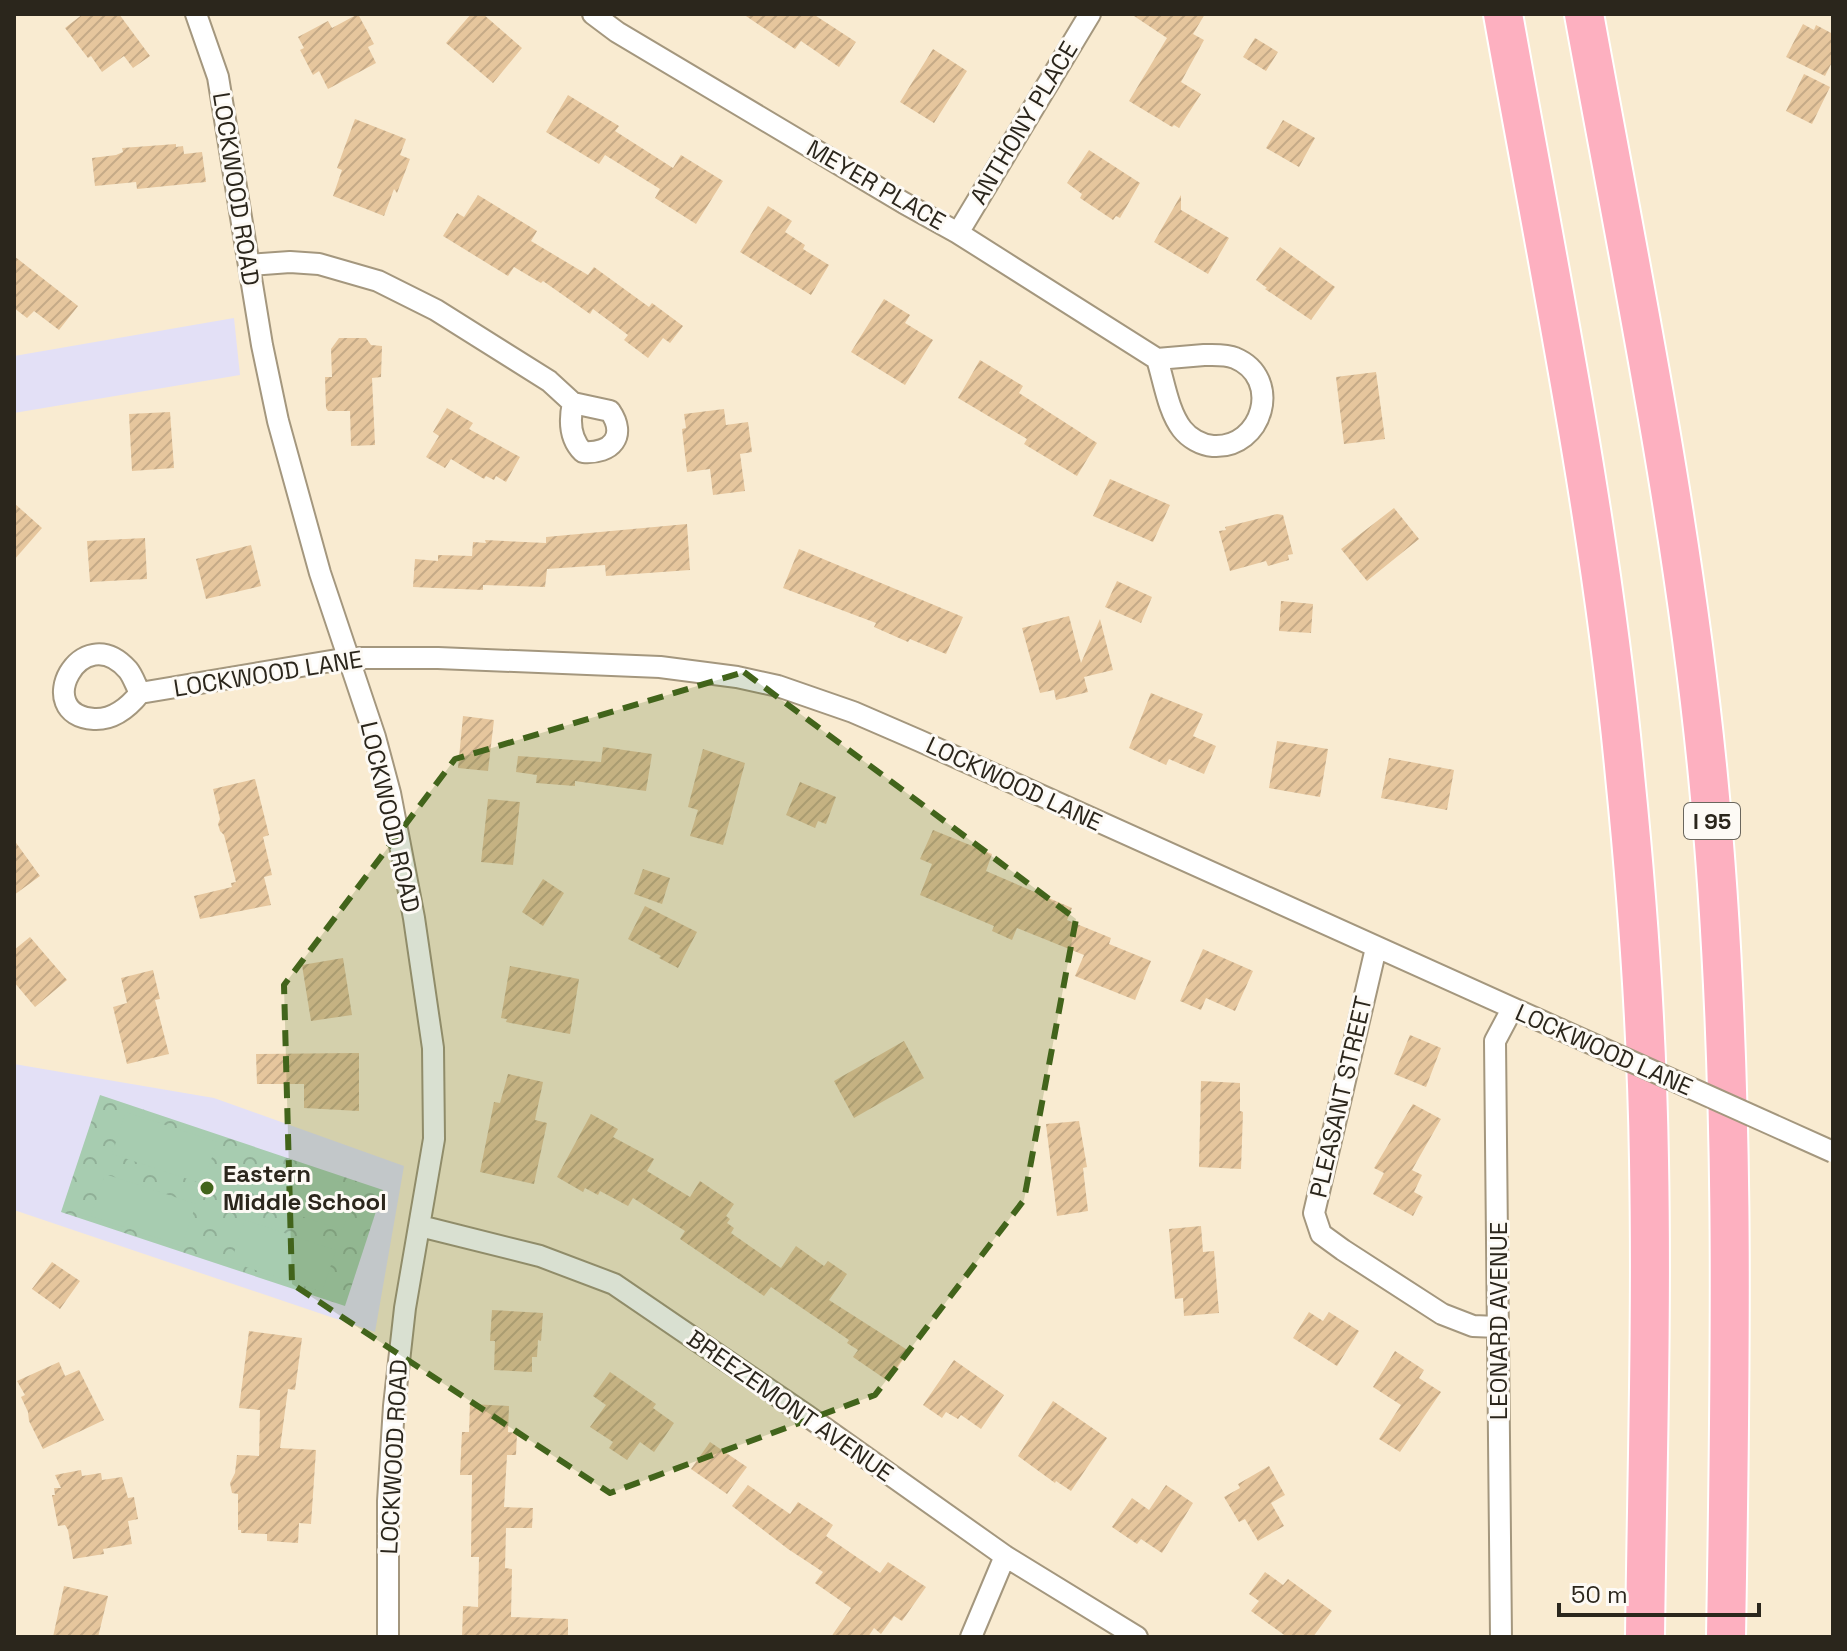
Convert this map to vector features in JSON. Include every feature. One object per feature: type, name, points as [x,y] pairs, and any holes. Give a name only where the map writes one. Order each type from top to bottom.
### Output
[{"type":"highway","points":[[1503,14],[1602,581],[1634,869],[1649,1160],[1645,1637]]},
{"type":"highway","name":"I 95","points":[[1584,14],[1684,581],[1708,775],[1728,1069],[1731,1279],[1726,1637]]},
{"type":"highway","points":[[1727,1579],[1740,1637]]},
{"type":"street","name":"LOCKWOOD ROAD","points":[[196,14],[218,77],[262,345],[278,421],[320,573],[375,737],[390,793],[414,918],[433,1048],[434,1139],[405,1308],[394,1406],[388,1501],[388,1637]]},
{"type":"street","name":"MEYER PLACE","points":[[593,14],[672,65],[958,233],[1157,359]]},
{"type":"street","name":"ANTHONY PLACE","points":[[958,233],[1090,14]]},
{"type":"street","points":[[249,265],[290,262],[319,264],[378,281],[436,310],[549,381],[573,403]]},
{"type":"street","points":[[1219,355],[1234,358],[1248,366],[1262,392],[1263,408],[1258,422],[1249,434],[1235,443],[1206,445],[1193,439],[1182,430],[1175,417],[1157,359],[1219,355]]},
{"type":"street","name":"LOCKWOOD LANE","points":[[140,693],[349,658],[438,658],[660,667],[715,673],[778,686],[853,712],[920,741],[1833,1152]]},
{"type":"street","name":"PLEASANT STREET","points":[[1376,948],[1314,1213],[1321,1234],[1442,1314],[1473,1326],[1498,1327]]},
{"type":"street","name":"LEONARD AVENUE","points":[[1501,1637],[1495,1041],[1512,1009]]},
{"type":"street","name":"BREEZEMONT AVENUE","points":[[420,1226],[540,1256],[614,1284],[1005,1556],[1137,1637]]},
{"type":"street","points":[[971,1637],[1005,1556]]},
{"type":"highlighted area","points":[[744,672],[1076,919],[1024,1200],[875,1395],[610,1493],[292,1284],[284,985],[455,759]]},
{"type":"shaded area","points":[[234,318],[240,375],[14,413],[14,356]]},
{"type":"shaded area","name":"Eastern Middle School","points":[[14,1064],[214,1098],[404,1166],[375,1332],[14,1210]]},
{"type":"green space","points":[[100,1095],[383,1190],[345,1306],[61,1212]]},
{"type":"green space","points":[[126,1112],[217,1142],[203,1184],[112,1154]]},
{"type":"green space","points":[[266,1158],[357,1188],[343,1230],[252,1200]]},
{"type":"green space","points":[[105,1174],[196,1204],[182,1246],[91,1216]]},
{"type":"green space","points":[[245,1220],[336,1250],[322,1292],[231,1262]]},
{"type":"building","points":[[83,14],[119,14],[150,56],[133,68],[124,56],[102,72],[65,28]]},
{"type":"building","points":[[358,14],[374,44],[368,47],[376,63],[328,89],[319,71],[313,75],[300,50],[304,48],[298,37],[328,21],[332,28]]},
{"type":"building","points":[[471,14],[483,14],[522,48],[493,83],[446,43]]},
{"type":"building","points":[[743,14],[813,14],[856,42],[839,67],[801,41],[795,49]]},
{"type":"building","points":[[1131,14],[1205,14],[1193,34],[1204,40],[1181,82],[1201,94],[1179,128],[1172,127],[1129,101],[1167,38]]},
{"type":"building","points":[[1803,24],[1814,30],[1816,25],[1833,34],[1833,60],[1825,76],[1786,57]]},
{"type":"building","points":[[1255,38],[1278,52],[1266,71],[1243,57]]},
{"type":"building","points":[[933,49],[967,71],[934,123],[900,102]]},
{"type":"building","points":[[1804,74],[1830,87],[1812,124],[1786,111]]},
{"type":"building","points":[[568,95],[619,126],[615,131],[673,168],[681,155],[723,181],[696,224],[655,198],[660,189],[605,155],[599,164],[546,132]]},
{"type":"building","points":[[355,119],[406,139],[400,155],[410,159],[384,216],[333,196],[342,170],[337,168]]},
{"type":"building","points":[[1283,120],[1315,138],[1299,167],[1266,148]]},
{"type":"building","points":[[176,144],[176,147],[183,146],[184,154],[202,152],[206,182],[137,189],[136,182],[95,186],[92,158],[116,155],[123,152],[122,148]]},
{"type":"building","points":[[1089,150],[1140,183],[1120,218],[1116,216],[1113,220],[1080,198],[1082,194],[1067,183]]},
{"type":"building","points":[[478,195],[537,231],[531,241],[588,275],[594,267],[649,307],[652,303],[683,326],[670,343],[663,338],[648,358],[624,340],[628,335],[593,309],[590,314],[543,281],[541,283],[514,267],[508,276],[443,236],[457,213],[464,217]]},
{"type":"building","points":[[1181,195],[1181,210],[1229,238],[1208,274],[1154,242]]},
{"type":"building","points":[[768,206],[792,221],[785,232],[805,245],[803,249],[829,265],[811,295],[740,252]]},
{"type":"building","points":[[1280,247],[1335,287],[1311,320],[1256,280]]},
{"type":"building","points":[[14,256],[78,306],[59,330],[34,311],[27,318],[14,308]]},
{"type":"building","points":[[884,299],[910,315],[905,323],[933,340],[905,385],[851,352]]},
{"type":"building","points":[[339,338],[366,338],[371,345],[382,346],[381,377],[372,378],[375,445],[351,446],[350,411],[328,411],[326,408],[325,377],[332,377],[331,349]]},
{"type":"building","points":[[980,360],[1023,386],[1019,393],[1097,443],[1077,476],[1024,444],[1027,439],[958,398]]},
{"type":"building","points":[[1376,372],[1385,439],[1344,444],[1336,377]]},
{"type":"building","points":[[447,408],[473,423],[469,429],[520,457],[506,482],[496,476],[494,480],[486,476],[484,479],[451,459],[445,468],[426,457],[439,436],[433,432]]},
{"type":"building","points":[[724,409],[726,425],[748,422],[752,452],[740,454],[745,491],[713,495],[710,469],[687,472],[682,429],[686,428],[684,414]]},
{"type":"building","points":[[170,412],[174,468],[132,471],[129,414]]},
{"type":"building","points":[[1110,479],[1170,505],[1153,542],[1093,516]]},
{"type":"building","points":[[14,503],[42,528],[14,560]]},
{"type":"building","points":[[1394,508],[1419,539],[1367,581],[1341,549]]},
{"type":"building","points":[[1277,514],[1283,515],[1293,554],[1288,555],[1289,560],[1268,566],[1266,561],[1230,571],[1219,531]]},
{"type":"building","points":[[687,524],[690,570],[606,576],[605,565],[547,569],[545,587],[483,585],[483,590],[413,587],[415,559],[438,561],[438,555],[472,556],[473,542],[546,543],[546,537]]},
{"type":"building","points":[[145,538],[147,579],[90,582],[87,541]]},
{"type":"building","points":[[251,545],[261,586],[206,599],[196,559]]},
{"type":"building","points":[[799,549],[963,617],[946,654],[910,639],[908,642],[874,627],[876,623],[783,588]]},
{"type":"building","points":[[1117,581],[1152,597],[1141,623],[1105,607]]},
{"type":"building","points":[[1281,601],[1313,604],[1311,633],[1279,631]]},
{"type":"building","points":[[1069,616],[1081,663],[1100,619],[1113,670],[1084,677],[1088,692],[1056,700],[1054,690],[1040,693],[1022,628]]},
{"type":"building","points":[[1151,693],[1203,714],[1193,736],[1216,746],[1204,774],[1169,759],[1166,765],[1129,748]]},
{"type":"building","points":[[463,716],[494,720],[488,771],[458,768]]},
{"type":"building","points":[[1277,741],[1328,749],[1320,797],[1269,788]]},
{"type":"building","points":[[603,747],[652,754],[646,791],[575,781],[575,786],[536,783],[537,775],[516,772],[518,756],[601,762]]},
{"type":"building","points":[[703,749],[745,763],[723,845],[690,836],[698,810],[688,807]]},
{"type":"building","points":[[1389,758],[1454,770],[1447,810],[1381,798]]},
{"type":"building","points":[[255,779],[269,835],[263,837],[272,875],[264,877],[271,905],[200,919],[194,896],[232,887],[231,883],[236,882],[224,835],[218,824],[220,819],[213,789]]},
{"type":"building","points":[[800,782],[836,797],[826,824],[818,821],[815,828],[786,815]]},
{"type":"building","points":[[488,799],[520,802],[513,865],[481,862]]},
{"type":"building","points":[[933,830],[992,854],[986,871],[1072,908],[1067,920],[1111,938],[1109,944],[1151,961],[1135,1000],[1075,976],[1084,955],[1017,928],[1012,940],[992,931],[994,926],[920,895],[932,864],[920,859]]},
{"type":"building","points":[[14,840],[40,876],[14,895]]},
{"type":"building","points":[[643,869],[670,878],[662,904],[634,894]]},
{"type":"building","points":[[543,879],[564,893],[543,926],[522,912]]},
{"type":"building","points":[[645,906],[697,932],[678,968],[628,939]]},
{"type":"building","points":[[30,937],[67,980],[35,1007],[14,982],[14,950]]},
{"type":"building","points":[[1203,949],[1253,971],[1235,1011],[1206,998],[1201,1010],[1180,1001]]},
{"type":"building","points":[[343,958],[352,1015],[311,1021],[302,965]]},
{"type":"building","points":[[510,966],[579,979],[570,1034],[506,1022],[507,1019],[501,1018]]},
{"type":"building","points":[[153,970],[160,999],[155,1000],[169,1054],[127,1064],[113,1007],[127,1003],[121,978]]},
{"type":"building","points":[[1410,1035],[1441,1048],[1426,1087],[1394,1074]]},
{"type":"building","points":[[904,1041],[924,1078],[854,1118],[834,1081]]},
{"type":"building","points":[[359,1053],[359,1111],[304,1108],[304,1084],[257,1084],[256,1054]]},
{"type":"building","points":[[508,1074],[543,1082],[535,1120],[547,1123],[534,1184],[480,1172],[494,1102],[500,1103]]},
{"type":"building","points":[[1201,1081],[1240,1083],[1240,1111],[1243,1112],[1241,1169],[1199,1167]]},
{"type":"building","points":[[1413,1104],[1441,1119],[1412,1170],[1422,1175],[1414,1192],[1423,1197],[1413,1216],[1373,1194],[1384,1173],[1374,1168]]},
{"type":"building","points":[[591,1114],[618,1129],[613,1137],[654,1159],[647,1171],[690,1197],[700,1181],[734,1204],[726,1216],[730,1219],[727,1223],[734,1228],[731,1233],[781,1268],[796,1246],[824,1266],[828,1261],[847,1274],[829,1300],[909,1351],[888,1381],[853,1357],[858,1350],[847,1343],[849,1340],[771,1287],[764,1296],[680,1239],[685,1231],[633,1198],[628,1206],[600,1191],[598,1195],[585,1188],[583,1192],[557,1177]]},
{"type":"building","points":[[1079,1121],[1087,1167],[1083,1168],[1088,1211],[1057,1216],[1046,1124]]},
{"type":"building","points":[[1201,1226],[1203,1252],[1214,1251],[1219,1313],[1184,1316],[1183,1298],[1175,1299],[1169,1229]]},
{"type":"building","points":[[52,1262],[80,1281],[60,1309],[32,1289]]},
{"type":"building","points":[[492,1310],[543,1313],[541,1341],[538,1340],[537,1357],[532,1357],[532,1372],[494,1370],[495,1341],[490,1341]]},
{"type":"building","points":[[1309,1312],[1323,1321],[1329,1312],[1359,1331],[1337,1366],[1293,1338]]},
{"type":"building","points":[[249,1331],[302,1338],[295,1390],[288,1389],[280,1448],[316,1450],[311,1524],[299,1523],[298,1543],[267,1541],[267,1534],[241,1533],[238,1530],[238,1494],[232,1493],[230,1483],[235,1473],[237,1455],[259,1456],[260,1410],[239,1408]]},
{"type":"building","points":[[1395,1351],[1424,1370],[1419,1378],[1441,1392],[1400,1452],[1379,1439],[1401,1405],[1373,1387]]},
{"type":"building","points":[[954,1360],[1004,1395],[981,1429],[961,1415],[958,1419],[946,1412],[942,1418],[923,1405]]},
{"type":"building","points":[[59,1362],[65,1376],[79,1370],[104,1420],[43,1449],[29,1421],[21,1397],[25,1395],[17,1381]]},
{"type":"building","points":[[610,1372],[656,1404],[653,1408],[674,1423],[654,1452],[640,1442],[627,1460],[609,1448],[613,1442],[590,1427],[606,1405],[593,1396]]},
{"type":"building","points":[[1053,1401],[1107,1438],[1071,1491],[1018,1456]]},
{"type":"building","points":[[470,1404],[509,1406],[508,1432],[517,1433],[516,1455],[507,1455],[504,1507],[533,1508],[532,1528],[506,1528],[505,1568],[512,1569],[511,1617],[568,1619],[568,1637],[462,1637],[463,1606],[478,1607],[479,1557],[471,1557],[472,1475],[460,1475],[462,1432],[469,1432]]},
{"type":"building","points":[[710,1442],[747,1467],[727,1494],[691,1469]]},
{"type":"building","points":[[1269,1466],[1285,1495],[1271,1503],[1284,1526],[1258,1541],[1245,1519],[1239,1522],[1224,1497],[1240,1488],[1238,1484]]},
{"type":"building","points":[[81,1470],[82,1476],[101,1473],[102,1480],[122,1477],[128,1498],[134,1497],[138,1519],[128,1521],[132,1544],[103,1549],[104,1554],[73,1559],[68,1530],[65,1525],[58,1526],[52,1495],[55,1495],[54,1488],[61,1488],[55,1475]]},
{"type":"building","points":[[748,1485],[790,1514],[798,1502],[833,1525],[826,1536],[880,1573],[888,1562],[926,1587],[902,1621],[894,1616],[881,1634],[874,1628],[868,1637],[831,1637],[851,1608],[815,1583],[823,1572],[732,1506]]},
{"type":"building","points":[[1166,1485],[1193,1503],[1162,1553],[1141,1539],[1137,1544],[1112,1527],[1132,1498],[1149,1510]]},
{"type":"building","points":[[1265,1572],[1283,1585],[1288,1579],[1332,1611],[1313,1637],[1287,1637],[1251,1611],[1259,1601],[1249,1594]]},
{"type":"building","points":[[64,1586],[108,1596],[98,1637],[53,1637]]},
{"type":"place","name":"Eastern Middle School","points":[[207,1188]]}]
